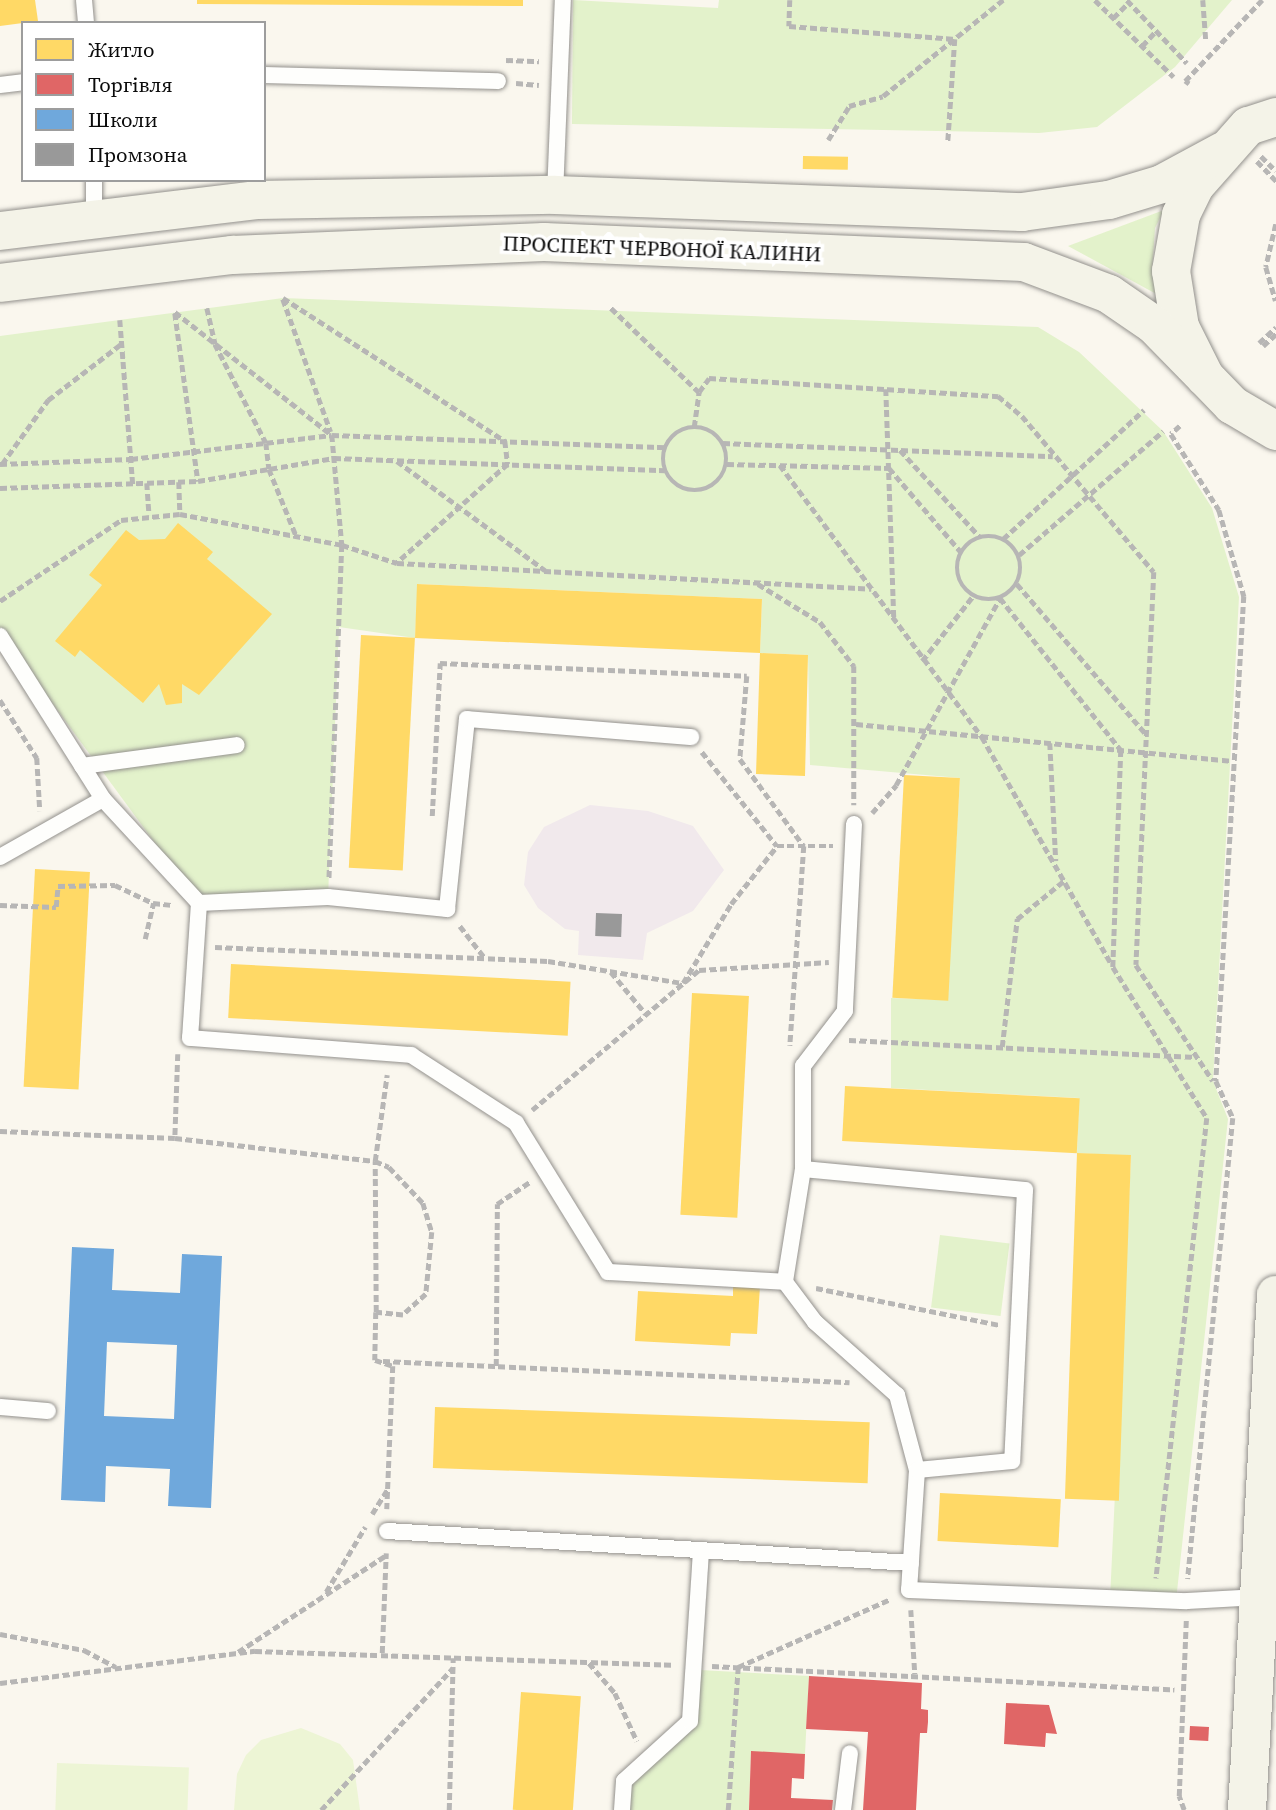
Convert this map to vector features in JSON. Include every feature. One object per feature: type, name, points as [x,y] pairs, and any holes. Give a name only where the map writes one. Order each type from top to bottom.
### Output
[{"type":"main road","points":[[1205,377],[1180,327],[1171,271],[1181,215],[1252,141],[1276,91]]},
{"type":"main road","points":[[0,230],[258,200],[555,195],[1022,212],[1136,192],[1252,141]]},
{"type":"main road","name":"ПРОСПЕКТ ЧЕРВОНОЇ КАЛИНИ","points":[[0,283],[232,255],[544,242],[1024,262],[1108,294],[1154,325],[1232,405]]},
{"type":"main road","points":[[1232,405],[1276,431]]},
{"type":"main road","points":[[1232,405],[1276,463]]},
{"type":"main road","points":[[1247,1810],[1276,1294]]},
{"type":"lane","points":[[84,0],[86,21]]},
{"type":"lane","points":[[555,195],[562,0]]},
{"type":"lane","points":[[266,75],[498,81]]},
{"type":"lane","points":[[0,85],[21,82]]},
{"type":"lane","points":[[94,182],[94,219]]},
{"type":"lane","points":[[0,636],[103,799],[191,905],[196,946],[190,1038],[411,1055],[516,1123],[608,1272],[785,1282]]},
{"type":"lane","points":[[191,905],[328,897],[447,909],[467,719],[691,737]]},
{"type":"lane","points":[[82,766],[237,745]]},
{"type":"lane","points":[[0,857],[103,799]]},
{"type":"lane","points":[[854,824],[845,1011],[803,1066],[803,1169],[785,1282],[815,1322],[898,1395],[917,1470],[909,1590],[1186,1601],[1259,1597]]},
{"type":"lane","points":[[803,1169],[1025,1190],[1012,1461],[917,1470]]},
{"type":"lane","points":[[0,1407],[48,1411]]},
{"type":"lane","points":[[387,1531],[911,1563]]},
{"type":"lane","points":[[622,1810],[624,1781],[690,1721],[701,1551]]},
{"type":"lane","points":[[843,1810],[850,1753]]},
{"type":"path","points":[[790,0],[789,26],[955,39]]},
{"type":"path","points":[[828,140],[849,106],[883,96],[1003,0]]},
{"type":"path","points":[[1095,0],[1174,77]]},
{"type":"path","points":[[1203,0],[1206,41]]},
{"type":"path","points":[[1187,82],[1262,0]]},
{"type":"path","points":[[1113,18],[1128,1],[1187,63]]},
{"type":"path","points":[[1142,46],[1156,31]]},
{"type":"path","points":[[948,141],[955,39]]},
{"type":"path","points":[[498,81],[560,87]]},
{"type":"path","points":[[1252,141],[1276,171]]},
{"type":"path","points":[[1252,141],[1276,181]]},
{"type":"path","points":[[1276,224],[1266,267],[1276,301]]},
{"type":"path","points":[[341,884],[329,883],[342,545],[332,435],[283,298],[505,441],[508,464]]},
{"type":"path","points":[[207,308],[215,344],[266,443],[269,469],[296,536]]},
{"type":"path","points":[[611,309],[699,392]]},
{"type":"path","points":[[198,481],[191,452],[175,312],[332,435]]},
{"type":"path","points":[[120,320],[133,485]]},
{"type":"path","points":[[1276,327],[1261,344],[1276,334]]},
{"type":"path","points":[[1,464],[48,400],[121,344]]},
{"type":"path","points":[[694,427],[699,392],[709,378],[998,396],[1074,474],[1154,572],[1136,965],[1213,1081]]},
{"type":"path","points":[[886,388],[894,620]]},
{"type":"path","points":[[1003,539],[1144,410]]},
{"type":"path","points":[[1180,426],[1171,435],[1219,510],[1244,596],[1216,1082],[1233,1118],[1186,1601],[1178,1796],[1184,1810]]},
{"type":"path","points":[[723,443],[727,464],[718,482],[699,491],[679,486],[665,470],[666,447],[677,432],[694,427],[723,443],[1054,456]]},
{"type":"path","points":[[1146,734],[1017,584],[1019,555],[1163,431]]},
{"type":"path","points":[[1,464],[131,459],[332,435],[666,447]]},
{"type":"path","points":[[899,450],[980,537],[1003,539],[1019,555]]},
{"type":"path","points":[[0,488],[198,481],[334,458],[665,470]]},
{"type":"path","points":[[396,460],[545,571]]},
{"type":"path","points":[[397,563],[508,464]]},
{"type":"path","points":[[727,464],[889,468],[961,552],[959,581],[972,596],[1000,598],[1121,750],[1114,967]]},
{"type":"path","points":[[780,465],[922,660],[982,737],[1066,879],[1114,967],[1207,1118],[1154,1600]]},
{"type":"path","points":[[178,482],[180,513]]},
{"type":"path","points":[[147,483],[149,515]]},
{"type":"path","points":[[0,601],[121,520],[180,513],[342,545],[397,563],[870,589]]},
{"type":"path","points":[[961,552],[980,537]]},
{"type":"path","points":[[755,582],[820,622],[844,647],[854,666],[854,824]]},
{"type":"path","points":[[854,824],[883,806],[1000,598],[1017,584]]},
{"type":"path","points":[[922,660],[972,596]]},
{"type":"path","points":[[432,824],[440,663],[747,676],[740,759],[804,846],[790,1056]]},
{"type":"path","points":[[0,700],[37,758],[41,833]]},
{"type":"path","points":[[856,724],[1230,761]]},
{"type":"path","points":[[691,737],[777,846]]},
{"type":"path","points":[[1050,743],[1056,862]]},
{"type":"path","points":[[777,846],[853,845]]},
{"type":"path","points":[[683,983],[731,904],[777,846]]},
{"type":"path","points":[[1002,1048],[1017,919],[1066,879]]},
{"type":"path","points":[[0,905],[56,907],[58,886],[115,885],[153,903],[191,905]]},
{"type":"path","points":[[145,939],[153,903]]},
{"type":"path","points":[[447,909],[485,958]]},
{"type":"path","points":[[196,946],[485,958],[611,971],[683,983]]},
{"type":"path","points":[[516,1123],[699,970],[796,962],[847,962]]},
{"type":"path","points":[[611,971],[646,1014]]},
{"type":"path","points":[[823,1038],[1195,1057]]},
{"type":"path","points":[[174,1139],[178,1043]]},
{"type":"path","points":[[375,1360],[374,1161],[390,1053]]},
{"type":"path","points":[[0,1131],[174,1139],[374,1161],[414,1192],[432,1232],[422,1300],[403,1315],[376,1312]]},
{"type":"path","points":[[496,1366],[497,1204],[546,1172]]},
{"type":"path","points":[[785,1282],[1017,1329]]},
{"type":"path","points":[[375,1360],[884,1384]]},
{"type":"path","points":[[375,1360],[393,1366],[382,1653]]},
{"type":"path","points":[[326,1593],[388,1487]]},
{"type":"path","points":[[238,1653],[386,1555]]},
{"type":"path","points":[[737,1667],[909,1590],[915,1675]]},
{"type":"path","points":[[0,1633],[84,1650],[117,1667]]},
{"type":"path","points":[[0,1683],[238,1653],[382,1653],[693,1666]]},
{"type":"path","points":[[449,1810],[453,1658]]},
{"type":"path","points":[[589,1663],[615,1693],[646,1761]]},
{"type":"path","points":[[725,1667],[1174,1689]]},
{"type":"path","points":[[728,1810],[737,1667]]},
{"type":"path","points":[[321,1810],[453,1668]]},
{"type":"shaded area","points":[[590,805],[648,811],[693,826],[724,870],[693,911],[647,933],[643,960],[578,955],[579,931],[565,929],[538,908],[524,885],[528,852],[544,827]]},
{"type":"green space","points":[[573,0],[718,8],[719,0],[1232,0],[1175,67],[1097,127],[1039,133],[572,124]]},
{"type":"green space","points":[[1164,210],[1155,228],[1152,273],[1160,296],[1068,246]]},
{"type":"green space","points":[[283,298],[1038,327],[1079,352],[1163,431],[1212,508],[1239,597],[1213,1081],[1228,1119],[1176,1601],[1110,1599],[1131,1156],[1077,1153],[1079,1098],[891,1088],[891,998],[947,1000],[960,778],[810,765],[808,655],[760,653],[762,599],[418,584],[415,638],[339,627],[328,897],[199,903],[0,632],[0,336]]},
{"type":"green space","points":[[940,1235],[1009,1244],[1001,1316],[931,1307]]},
{"type":"green space","points":[[700,1670],[809,1676],[805,1754],[751,1752],[749,1810],[627,1810],[628,1785],[694,1725]]},
{"type":"green space","points":[[301,1728],[340,1744],[353,1760],[360,1810],[234,1810],[237,1774],[246,1755],[261,1740]]},
{"type":"green space","points":[[57,1763],[189,1768],[187,1810],[55,1810]]},
{"type":"building: Житло","points":[[0,0],[35,0],[38,21],[21,21],[21,23],[0,26]]},
{"type":"building: Житло","points":[[197,0],[523,0],[523,6],[197,4]]},
{"type":"building: Житло","points":[[803,156],[848,157],[848,170],[803,169]]},
{"type":"building: Житло","points":[[178,523],[213,552],[207,559],[272,614],[199,695],[182,684],[182,703],[166,705],[159,684],[143,703],[80,650],[75,657],[55,641],[102,585],[89,575],[126,530],[139,540],[165,539]]},
{"type":"building: Житло","points":[[417,584],[762,599],[760,653],[415,638]]},
{"type":"building: Житло","points":[[361,635],[415,638],[403,871],[349,868]]},
{"type":"building: Житло","points":[[760,653],[808,655],[805,776],[756,774]]},
{"type":"building: Житло","points":[[904,775],[960,778],[948,1001],[892,998]]},
{"type":"building: Житло","points":[[35,869],[90,872],[79,1090],[24,1087]]},
{"type":"building: Житло","points":[[231,964],[571,982],[568,1036],[228,1018]]},
{"type":"building: Житло","points":[[692,993],[749,996],[737,1218],[680,1215]]},
{"type":"building: Житло","points":[[845,1086],[1080,1098],[1077,1153],[842,1141]]},
{"type":"building: Житло","points":[[1077,1153],[1131,1155],[1119,1501],[1065,1499]]},
{"type":"building: Житло","points":[[733,1285],[760,1286],[757,1334],[731,1333],[730,1346],[635,1341],[638,1291],[733,1296]]},
{"type":"building: Житло","points":[[435,1407],[870,1422],[868,1483],[433,1468]]},
{"type":"building: Житло","points":[[940,1493],[1061,1499],[1058,1547],[937,1541]]},
{"type":"building: Житло","points":[[521,1692],[581,1696],[573,1810],[513,1810]]},
{"type":"building: Торгівля","points":[[809,1676],[922,1683],[921,1709],[928,1710],[928,1722],[927,1733],[920,1733],[916,1810],[863,1810],[868,1732],[806,1729]]},
{"type":"building: Торгівля","points":[[1006,1703],[1049,1705],[1057,1734],[1046,1733],[1045,1747],[1004,1744]]},
{"type":"building: Торгівля","points":[[1190,1726],[1209,1727],[1208,1741],[1189,1740]]},
{"type":"building: Торгівля","points":[[751,1751],[805,1754],[804,1779],[792,1778],[791,1798],[833,1800],[832,1810],[749,1810]]},
{"type":"building: Школи","points":[[72,1247],[114,1249],[112,1290],[180,1293],[182,1254],[222,1256],[211,1508],[168,1506],[170,1469],[106,1466],[105,1502],[61,1500]],"holes":[[[107,1342],[177,1345],[174,1419],[104,1416]]]},
{"type":"building: Промзона","points":[[596,913],[622,914],[621,937],[595,936]]}]
